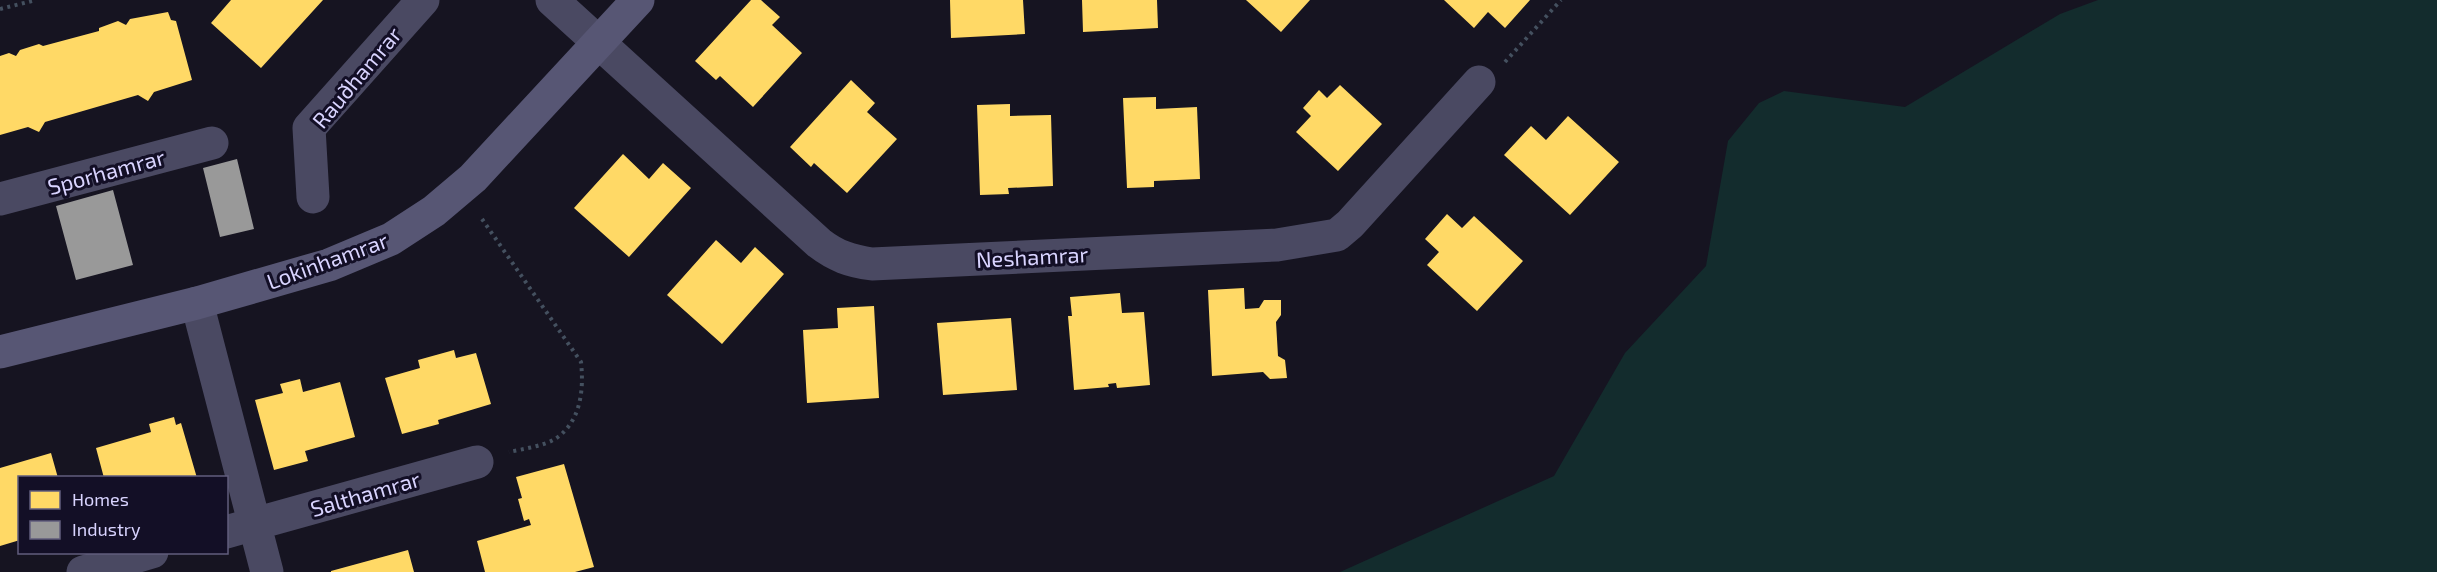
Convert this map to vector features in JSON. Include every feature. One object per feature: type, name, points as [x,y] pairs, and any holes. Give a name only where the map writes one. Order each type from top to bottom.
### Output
[{"type":"street","name":"Rauðhamrar","points":[[313,197],[309,128],[423,0]]},
{"type":"street","points":[[552,0],[601,43]]},
{"type":"street","name":"Lokinhamrar","points":[[0,350],[197,303],[329,265],[391,239],[434,211],[473,178],[601,43],[638,0]]},
{"type":"street","name":"Neshamrar","points":[[601,43],[819,243],[834,255],[850,261],[872,264],[1277,245],[1336,235],[1350,224],[1479,82]]},
{"type":"street","name":"Sporhamrar","points":[[0,199],[212,143]]},
{"type":"street","points":[[197,303],[240,528],[267,572]]},
{"type":"street","name":"Salthamrar","points":[[240,528],[477,462]]},
{"type":"street","points":[[82,572],[145,554]]},
{"type":"path","points":[[0,9],[36,0]]},
{"type":"path","points":[[1479,82],[1501,67],[1561,0]]},
{"type":"path","points":[[477,462],[555,439],[573,420],[581,401],[583,386],[581,362],[482,219]]},
{"type":"green space","points":[[2098,0],[2437,0],[2437,572],[1340,572],[1554,476],[1625,353],[1706,266],[1728,141],[1759,103],[1784,91],[1905,107],[2060,14]]},
{"type":"building: Homes","points":[[231,0],[323,0],[261,68],[211,23]]},
{"type":"building: Homes","points":[[751,0],[761,0],[780,17],[772,25],[802,53],[753,107],[720,76],[716,80],[695,61]]},
{"type":"building: Homes","points":[[950,0],[1023,0],[1025,34],[951,38]]},
{"type":"building: Homes","points":[[1082,0],[1157,0],[1158,28],[1083,32]]},
{"type":"building: Homes","points":[[1246,0],[1310,0],[1281,32]]},
{"type":"building: Homes","points":[[1444,0],[1530,0],[1505,28],[1488,12],[1474,28]]},
{"type":"building: Homes","points":[[168,12],[171,20],[176,21],[192,80],[154,92],[148,101],[138,95],[45,122],[39,132],[28,127],[0,135],[0,56],[9,53],[16,56],[20,50],[99,31],[99,28],[118,21],[126,25],[130,19]]},
{"type":"building: Homes","points":[[851,80],[875,103],[867,112],[897,139],[847,193],[814,163],[811,167],[790,147]]},
{"type":"building: Homes","points":[[1340,85],[1382,124],[1338,171],[1296,132],[1311,116],[1303,108],[1319,90],[1327,98]]},
{"type":"building: Homes","points":[[1156,97],[1156,109],[1197,107],[1200,179],[1154,181],[1154,187],[1127,188],[1123,98]]},
{"type":"building: Homes","points":[[1010,104],[1010,116],[1051,115],[1053,186],[1008,188],[1009,194],[980,195],[977,105]]},
{"type":"building: Homes","points":[[1568,116],[1619,162],[1570,215],[1504,155],[1531,126],[1546,140]]},
{"type":"building: Homes","points":[[623,154],[649,179],[663,163],[691,188],[629,257],[574,208]]},
{"type":"building: Homes","points":[[1447,214],[1462,228],[1474,216],[1523,261],[1477,311],[1427,265],[1439,252],[1425,239]]},
{"type":"building: Homes","points":[[716,240],[741,263],[755,247],[784,274],[722,344],[667,295]]},
{"type":"building: Homes","points":[[1244,288],[1245,309],[1259,308],[1264,300],[1281,300],[1281,315],[1276,322],[1278,356],[1285,360],[1287,378],[1270,379],[1263,372],[1212,376],[1208,290]]},
{"type":"building: Homes","points":[[1120,293],[1122,313],[1144,312],[1150,385],[1117,388],[1116,383],[1108,384],[1109,387],[1074,390],[1068,316],[1072,316],[1070,297]]},
{"type":"building: Homes","points":[[874,306],[879,398],[807,403],[803,330],[838,328],[837,308]]},
{"type":"building: Homes","points":[[1011,318],[1017,390],[943,395],[937,323]]},
{"type":"building: Homes","points":[[454,350],[456,358],[476,353],[491,404],[438,420],[439,424],[402,434],[385,378],[420,368],[418,360]]},
{"type":"building: Homes","points":[[300,379],[303,392],[340,382],[355,437],[305,451],[308,461],[274,470],[255,400],[283,393],[280,384]]},
{"type":"building: Homes","points":[[174,417],[176,425],[181,423],[196,476],[103,476],[96,448],[151,432],[149,424]]},
{"type":"building: Homes","points":[[51,453],[57,476],[18,476],[18,541],[0,546],[0,468]]},
{"type":"building: Homes","points":[[564,464],[594,567],[575,572],[485,572],[477,541],[531,525],[529,519],[524,521],[518,499],[522,498],[516,477]]},
{"type":"building: Homes","points":[[408,550],[414,572],[331,572],[331,571]]},
{"type":"building: Industry","points":[[237,159],[254,229],[220,237],[203,168]]},
{"type":"building: Industry","points":[[113,190],[133,265],[76,280],[56,206]]}]
